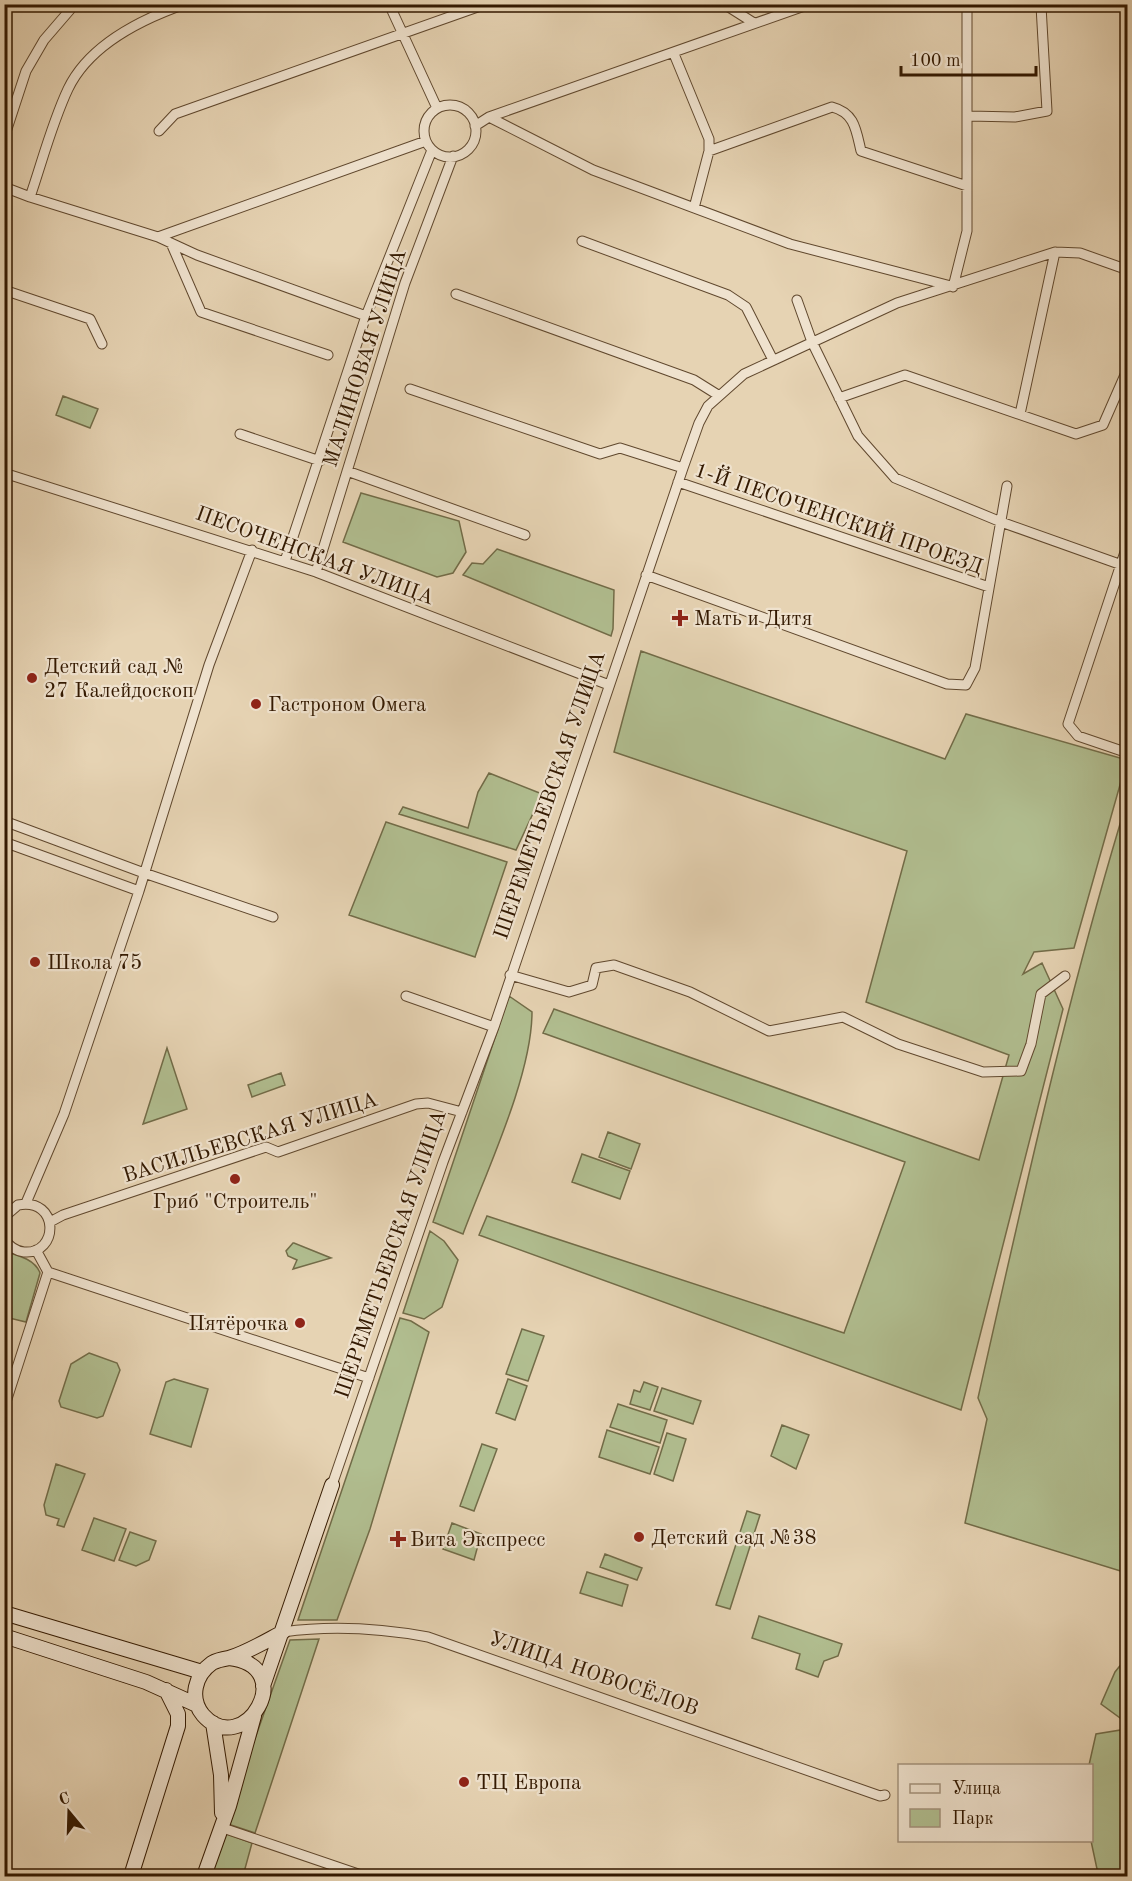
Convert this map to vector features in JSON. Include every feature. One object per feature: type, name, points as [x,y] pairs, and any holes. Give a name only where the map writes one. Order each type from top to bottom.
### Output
[{"type":"street","points":[[4,138],[26,70],[44,40],[75,4]]},
{"type":"street","points":[[30,198],[68,88],[84,65],[122,34],[149,17],[185,4]]},
{"type":"street","points":[[389,4],[437,108],[445,105],[461,107],[473,118],[475,126],[489,117],[674,54],[810,4]]},
{"type":"street","points":[[159,131],[175,114],[486,4]]},
{"type":"street","points":[[724,4],[754,23]]},
{"type":"street","points":[[489,117],[593,170],[790,244],[953,287],[967,231],[969,116],[967,4]]},
{"type":"street","points":[[969,116],[1015,117],[1047,111],[1041,6]]},
{"type":"street","points":[[674,54],[707,132],[709,151],[694,208]]},
{"type":"street","points":[[709,151],[832,107],[842,110],[855,123],[861,150],[967,186]]},
{"type":"street","name":"МАЛИНОВАЯ УЛИЦА","points":[[285,561],[320,461],[366,316],[429,146],[424,126],[431,112],[437,108]]},
{"type":"street","name":"МАЛИНОВАЯ УЛИЦА","points":[[316,572],[405,283],[453,156],[461,154],[473,142],[475,126]]},
{"type":"street","points":[[158,237],[429,146],[453,156]]},
{"type":"street","points":[[4,187],[30,198],[158,237],[197,255],[366,316]]},
{"type":"street","points":[[582,241],[728,295],[746,307],[773,360]]},
{"type":"street","points":[[171,243],[201,312],[328,356]]},
{"type":"street","points":[[1020,414],[1055,252]]},
{"type":"street","name":"ШЕРЕМЕТЬЕВСКАЯ УЛИЦА","points":[[263,1686],[462,1112],[494,1027],[699,423],[718,395],[744,374],[897,303],[953,287],[1055,252],[1080,254],[1128,270]]},
{"type":"street","points":[[4,290],[90,319],[102,344]]},
{"type":"street","points":[[456,294],[694,380],[718,395]]},
{"type":"street","points":[[797,300],[812,342],[858,436],[895,478],[1000,522],[1119,564]]},
{"type":"street","points":[[839,398],[905,375],[1076,434],[1103,425],[1128,368]]},
{"type":"street","name":"1-Й ПЕСОЧЕНСКИЙ ПРОЕЗД","points":[[410,389],[600,454],[620,448],[683,468]]},
{"type":"street","points":[[240,434],[320,461]]},
{"type":"street","points":[[347,471],[525,535]]},
{"type":"street","name":"ПЕСОЧЕНСКАЯ УЛИЦА","points":[[4,473],[285,561],[609,685]]},
{"type":"street","name":"1-Й ПЕСОЧЕНСКИЙ ПРОЕЗД","points":[[678,483],[989,587]]},
{"type":"street","points":[[646,575],[947,684],[966,685],[975,668],[1007,486]]},
{"type":"street","points":[[1122,751],[1078,736],[1068,724],[1119,564],[1128,543]]},
{"type":"street","points":[[26,1203],[64,1114],[139,891],[209,665],[252,550]]},
{"type":"street","points":[[4,821],[144,873],[273,917]]},
{"type":"street","points":[[4,842],[139,891]]},
{"type":"street","points":[[510,975],[569,992],[592,985],[596,968],[614,965],[690,992],[769,1031],[843,1017],[898,1044],[983,1072],[1021,1071],[1031,1044],[1041,994],[1065,976]]},
{"type":"street","points":[[406,996],[494,1027]]},
{"type":"street","name":"ВАСИЛЬЕВСКАЯ УЛИЦА","points":[[50,1222],[63,1215],[266,1147],[278,1152],[416,1104],[428,1103],[462,1112]]},
{"type":"street","points":[[4,1217],[11,1209],[26,1203],[41,1209],[50,1222],[48,1239],[36,1250],[20,1251],[8,1246],[4,1239]]},
{"type":"street","points":[[36,1250],[48,1272],[369,1378]]},
{"type":"street","points":[[4,1408],[48,1272]]},
{"type":"street","points":[[4,1613],[202,1672]]},
{"type":"street","name":"УЛИЦА НОВОСЁЛОВ","points":[[283,1632],[351,1627],[385,1629],[429,1637],[880,1796],[885,1795]]},
{"type":"street","points":[[198,1706],[195,1692],[202,1672],[213,1662],[228,1658],[283,1632]]},
{"type":"street","points":[[4,1636],[146,1682],[198,1706],[213,1723],[221,1775],[220,1827]]},
{"type":"street","points":[[204,1876],[229,1806],[254,1716],[263,1697],[260,1677],[247,1663],[228,1658]]},
{"type":"street","points":[[131,1876],[178,1726],[178,1714],[166,1690]]},
{"type":"street","points":[[178,1726],[198,1706]]},
{"type":"street","points":[[213,1723],[234,1726],[254,1716]]},
{"type":"street","points":[[220,1827],[364,1876]]},
{"type":"green space","points":[[63,396],[98,409],[90,428],[56,415]]},
{"type":"green space","points":[[361,493],[459,521],[466,552],[453,573],[437,577],[343,542]]},
{"type":"green space","points":[[497,549],[614,590],[611,636],[463,575],[472,563],[483,564]]},
{"type":"green space","points":[[641,651],[945,759],[966,714],[1127,760],[1074,948],[1034,952],[1023,974],[1042,963],[1063,1009],[961,1410],[479,1235],[487,1216],[844,1333],[905,1162],[543,1033],[554,1009],[979,1160],[1009,1055],[866,1002],[907,851],[614,752]]},
{"type":"green space","points":[[489,773],[542,794],[516,850],[399,814],[403,807],[468,828],[478,792]]},
{"type":"green space","points":[[1127,801],[1128,1573],[965,1523],[987,1419],[978,1398],[1065,1023]]},
{"type":"green space","points":[[386,822],[507,862],[475,957],[349,915]]},
{"type":"green space","points":[[509,996],[532,1012],[530,1037],[506,1124],[463,1234],[433,1222]]},
{"type":"green space","points":[[167,1048],[187,1109],[143,1124]]},
{"type":"green space","points":[[281,1073],[285,1085],[252,1097],[248,1085]]},
{"type":"green space","points":[[608,1132],[640,1144],[631,1169],[599,1157]]},
{"type":"green space","points":[[582,1154],[630,1171],[620,1199],[572,1182]]},
{"type":"green space","points":[[430,1231],[444,1241],[458,1260],[442,1307],[424,1319],[403,1313]]},
{"type":"green space","points":[[293,1243],[331,1258],[293,1269],[297,1260],[288,1256],[286,1251]]},
{"type":"green space","points":[[4,1251],[30,1261],[40,1273],[26,1322],[5,1317]]},
{"type":"green space","points":[[400,1318],[411,1321],[429,1332],[370,1529],[337,1620],[298,1620]]},
{"type":"green space","points":[[522,1329],[544,1336],[528,1381],[506,1374]]},
{"type":"green space","points":[[89,1353],[117,1363],[120,1370],[103,1416],[97,1418],[61,1407],[59,1401],[71,1364]]},
{"type":"green space","points":[[174,1379],[208,1389],[191,1447],[150,1434],[166,1382]]},
{"type":"green space","points":[[508,1379],[527,1386],[515,1420],[496,1413]]},
{"type":"green space","points":[[644,1382],[658,1387],[650,1410],[630,1404],[634,1390],[640,1392]]},
{"type":"green space","points":[[662,1388],[701,1401],[693,1424],[654,1411]]},
{"type":"green space","points":[[618,1404],[667,1420],[660,1443],[610,1427]]},
{"type":"green space","points":[[782,1425],[809,1435],[796,1469],[771,1456]]},
{"type":"green space","points":[[607,1430],[659,1447],[650,1474],[599,1457]]},
{"type":"green space","points":[[667,1433],[686,1439],[673,1481],[654,1474]]},
{"type":"green space","points":[[482,1444],[497,1449],[474,1511],[460,1506]]},
{"type":"green space","points":[[56,1464],[85,1474],[64,1527],[57,1525],[59,1519],[46,1515],[44,1505]]},
{"type":"green space","points":[[747,1511],[760,1515],[730,1609],[716,1605]]},
{"type":"green space","points":[[94,1518],[126,1529],[114,1561],[82,1550]]},
{"type":"green space","points":[[452,1523],[481,1534],[474,1560],[443,1549]]},
{"type":"green space","points":[[130,1532],[156,1541],[149,1560],[136,1566],[119,1560]]},
{"type":"green space","points":[[605,1554],[642,1568],[637,1580],[600,1567]]},
{"type":"green space","points":[[587,1572],[628,1585],[622,1606],[580,1593]]},
{"type":"green space","points":[[759,1616],[842,1644],[838,1656],[824,1661],[818,1677],[796,1669],[800,1654],[752,1638]]},
{"type":"green space","points":[[319,1639],[255,1833],[225,1823],[290,1640]]},
{"type":"green space","points":[[1127,1657],[1128,1723],[1101,1704],[1115,1672]]},
{"type":"green space","points":[[1127,1729],[1127,1876],[1109,1876],[1097,1869],[1091,1842],[1093,1764],[1089,1764],[1096,1734]]},
{"type":"green space","points":[[222,1832],[252,1843],[243,1876],[208,1876]]},
{"type":"place","name":"Мать и Дитя","points":[[680,618]]},
{"type":"place","name":"Детский сад № 27 Калейдоскоп","points":[[32,678]]},
{"type":"place","name":"Гастроном Омега","points":[[256,704]]},
{"type":"place","name":"Школа 75","points":[[35,962]]},
{"type":"place","name":"Гриб \"Строитель\"","points":[[235,1179]]},
{"type":"place","name":"Пятёрочка","points":[[300,1323]]},
{"type":"place","name":"Детский сад №38","points":[[639,1537]]},
{"type":"place","name":"Вита Экспресс","points":[[398,1539]]},
{"type":"place","name":"ТЦ Европа","points":[[464,1782]]}]
